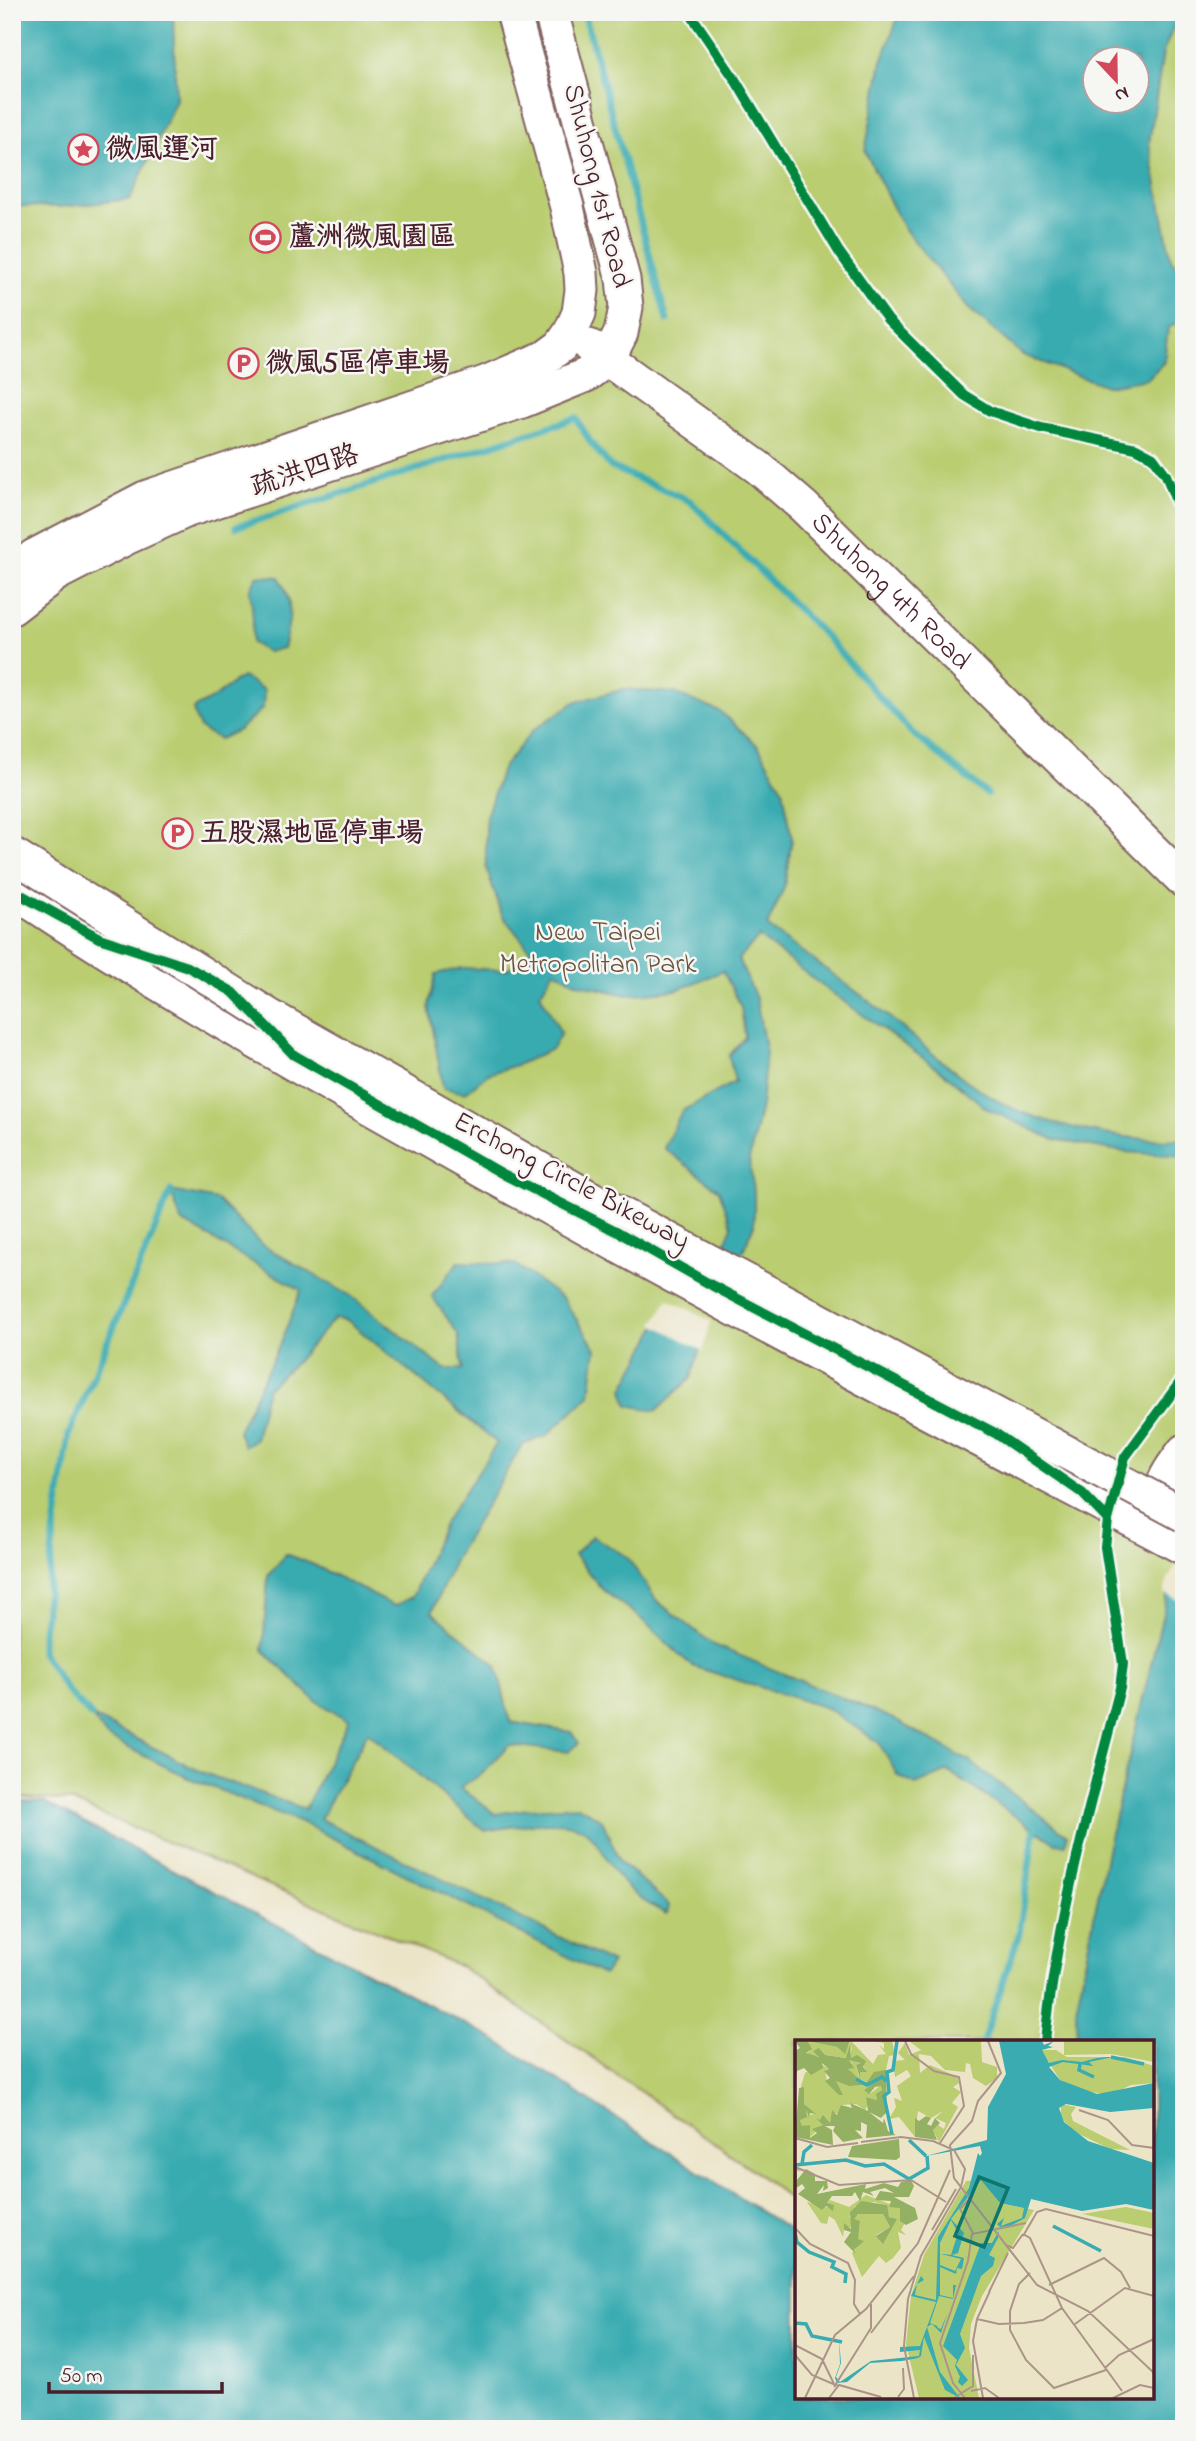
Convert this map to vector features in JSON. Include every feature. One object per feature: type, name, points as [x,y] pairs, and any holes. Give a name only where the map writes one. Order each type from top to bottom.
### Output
[{"type":"street","name":"Shuhong 1st Road","points":[[513,12],[567,207],[582,273],[579,313],[570,333]]},
{"type":"street","name":"Shuhong 1st Road","points":[[551,12],[623,279],[626,307],[621,333],[608,359]]},
{"type":"street","name":"Shuhong 4th Road","points":[[570,333],[759,468],[804,507],[1184,881]]},
{"type":"street","name":"疏洪四路","points":[[12,574],[34,556],[145,498],[517,372],[546,358],[561,346],[570,333]]},
{"type":"street","name":"疏洪四路","points":[[12,608],[56,574],[188,510],[522,401],[586,375],[608,359]]},
{"type":"street","points":[[12,854],[268,1015],[1182,1530]]},
{"type":"street","points":[[12,890],[71,930],[229,1027],[564,1217],[1182,1530]]},
{"type":"street","points":[[1182,1530],[1164,1513],[1159,1496],[1165,1477],[1184,1451]]},
{"type":"green space","name":"New Taipei Metropolitan Park","points":[[12,12],[1184,12],[1184,2218],[1154,2053],[1154,2040],[795,2040],[795,2203],[750,2168],[460,1966],[70,1801],[12,1797]]},
{"type":"water","name":"微風運河","points":[[12,12],[173,12],[176,100],[130,199],[61,207],[12,206]]},
{"type":"water","points":[[900,12],[1180,12],[1163,52],[1149,143],[1171,260],[1184,273],[1184,319],[1168,328],[1164,362],[1147,379],[1106,386],[1023,355],[968,308],[903,227],[865,151],[882,61]]},
{"type":"water","points":[[257,576],[279,577],[289,604],[289,620],[283,648],[268,652],[252,643],[250,590]]},
{"type":"water","points":[[243,677],[264,690],[263,708],[239,730],[220,739],[199,725],[193,709]]},
{"type":"water","points":[[624,689],[674,693],[721,712],[758,746],[783,790],[792,839],[784,888],[767,926],[869,1001],[947,1066],[1007,1106],[1083,1130],[1137,1138],[1184,1139],[1184,1156],[1124,1152],[1053,1139],[987,1109],[945,1074],[759,937],[738,959],[756,998],[766,1053],[761,1106],[749,1160],[754,1192],[754,1225],[742,1253],[724,1246],[732,1226],[719,1190],[664,1148],[682,1111],[735,1082],[729,1056],[745,1037],[741,1007],[723,971],[677,990],[626,995],[577,983],[554,970],[540,994],[561,1033],[552,1049],[488,1074],[465,1093],[443,1088],[429,1006],[436,974],[462,968],[505,970],[534,955],[502,915],[486,867],[486,817],[502,769],[533,730],[575,702]]},
{"type":"water","points":[[171,1191],[217,1200],[262,1245],[351,1296],[444,1369],[463,1369],[458,1334],[432,1296],[458,1262],[515,1264],[563,1299],[596,1349],[590,1395],[546,1436],[522,1445],[455,1558],[432,1612],[497,1666],[510,1722],[571,1732],[579,1743],[569,1752],[509,1745],[482,1774],[460,1787],[495,1814],[578,1806],[602,1820],[620,1862],[669,1905],[667,1914],[628,1888],[597,1843],[581,1828],[547,1823],[485,1831],[368,1732],[320,1819],[612,1963],[604,1975],[301,1822],[186,1777],[107,1737],[91,1716],[201,1772],[305,1809],[349,1720],[316,1701],[263,1650],[268,1576],[286,1554],[314,1565],[394,1606],[412,1597],[445,1522],[497,1443],[347,1320],[335,1318],[295,1363],[267,1388],[255,1439],[244,1446],[238,1431],[281,1342],[301,1290],[181,1221]]},
{"type":"water","points":[[670,1302],[708,1323],[691,1378],[656,1411],[628,1405],[623,1389]]},
{"type":"water","points":[[592,1536],[627,1557],[657,1601],[714,1645],[891,1718],[969,1761],[1067,1835],[1066,1844],[1055,1843],[948,1771],[916,1785],[898,1776],[879,1743],[827,1708],[692,1666],[639,1617],[603,1590],[574,1555]]},
{"type":"water","points":[[1184,1557],[1184,2429],[12,2429],[12,1801],[44,1802],[494,2039],[795,2234],[795,2399],[1154,2399],[1154,2040],[1077,2040],[1076,2010],[1107,1850],[1171,1580]]},
{"type":"pier","points":[[668,1299],[711,1321],[703,1351],[654,1324]]},
{"type":"pier","points":[[1184,1553],[1184,1603],[1164,1593],[1168,1579]]},
{"type":"waterway","points":[[584,12],[667,320]]},
{"type":"waterway","points":[[236,527],[576,418],[591,443],[611,467],[690,501],[826,637],[911,732],[987,794]]},
{"type":"waterway","points":[[91,1716],[68,1692],[41,1651],[69,1434],[171,1191]]},
{"type":"waterway","points":[[984,2040],[1019,1934],[1035,1827]]},
{"type":"cycle path","points":[[689,12],[734,78],[839,252],[888,320],[964,395],[990,411],[1041,428],[1136,448],[1153,457],[1166,475],[1184,522]]},
{"type":"cycle path","name":"Erchong Circle Bikeway","points":[[12,890],[99,938],[188,967],[233,992],[294,1055],[503,1174],[618,1232],[713,1286],[995,1433],[1082,1493],[1108,1520]]},
{"type":"cycle path","points":[[1045,2040],[1066,1908],[1120,1688],[1123,1664],[1105,1547],[1108,1520],[1125,1457],[1184,1377]]},
{"type":"place","name":"微風運河","points":[[83,150]]},
{"type":"place","name":"蘆洲微風園區","points":[[265,238]]},
{"type":"place","name":"微風5區停車場","points":[[243,364]]},
{"type":"place","name":"五股濕地區停車場","points":[[177,834]]}]
